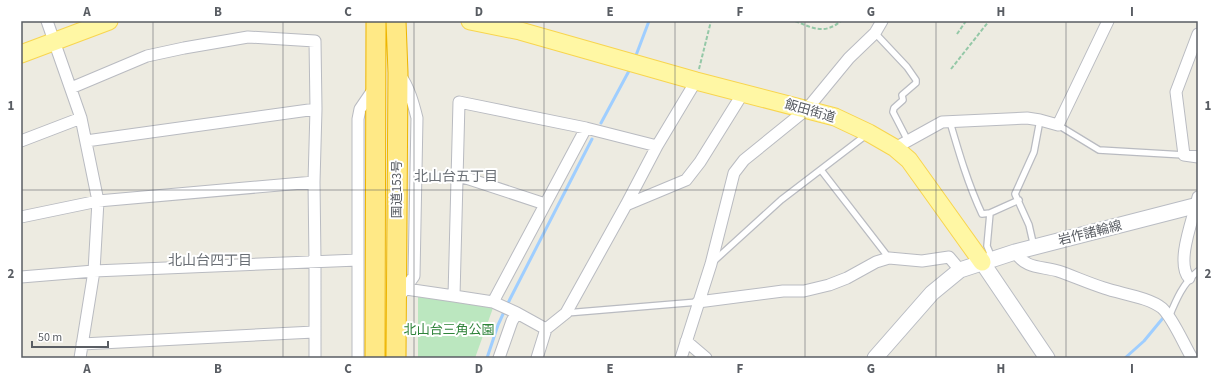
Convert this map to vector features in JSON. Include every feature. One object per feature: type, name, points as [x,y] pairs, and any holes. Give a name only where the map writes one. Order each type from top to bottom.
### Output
[{"type":"highway","name":"国道153号","points":[[374,358],[376,21]]},
{"type":"highway","name":"国道153号","points":[[396,21],[401,295],[396,358]]},
{"type":"main road","points":[[21,54],[109,21]]},
{"type":"main road","name":"飯田街道","points":[[470,21],[519,26],[632,63],[835,117],[902,145],[909,160],[987,260],[1047,358]]},
{"type":"main road","name":"岩作諸輪線","points":[[875,358],[932,293],[960,270],[1014,252],[1197,202]]},
{"type":"street","points":[[47,21],[81,118],[98,201],[94,271],[80,358]]},
{"type":"street","points":[[681,358],[711,264],[734,173],[744,160],[807,110],[849,58],[875,33],[882,21]]},
{"type":"street","points":[[902,145],[942,122],[1027,118],[1058,125],[1108,21]]},
{"type":"street","points":[[1198,34],[1176,92],[1184,155],[1198,157]]},
{"type":"street","points":[[70,88],[147,56],[184,48],[248,37],[315,41],[316,109],[314,182],[314,358]]},
{"type":"street","points":[[537,358],[546,329],[566,313],[657,146],[696,81]]},
{"type":"street","points":[[358,358],[358,119],[360,109],[376,85]]},
{"type":"street","points":[[626,205],[686,180],[700,162],[743,93]]},
{"type":"street","points":[[454,296],[460,102],[586,128],[657,146]]},
{"type":"street","points":[[86,141],[316,109]]},
{"type":"street","points":[[21,141],[81,118]]},
{"type":"street","points":[[496,304],[545,204],[586,128]]},
{"type":"street","points":[[458,176],[545,204]]},
{"type":"street","points":[[21,217],[98,201],[314,182]]},
{"type":"street","points":[[1189,278],[1186,275],[1184,257],[1197,202]]},
{"type":"street","points":[[1014,252],[1027,264],[1056,271],[1153,303],[1163,309],[1169,317],[1192,358]]},
{"type":"street","points":[[698,302],[783,291],[804,291],[829,285],[847,278],[876,262],[888,258],[922,261],[949,257],[960,270]]},
{"type":"street","points":[[21,277],[94,271],[358,260]]},
{"type":"street","points":[[401,295],[454,296],[496,304],[546,329]]},
{"type":"street","points":[[499,358],[514,312]]},
{"type":"street","points":[[82,344],[314,332]]},
{"type":"street","points":[[686,341],[706,358]]},
{"type":"lane","points":[[875,33],[908,66],[916,80],[916,83],[902,95],[903,100],[894,108],[893,112],[902,145]]},
{"type":"lane","points":[[1034,247],[1029,225],[1015,194],[1034,152],[1040,120]]},
{"type":"lane","points":[[950,122],[964,170],[982,214],[990,213],[1019,200]]},
{"type":"lane","points":[[1058,125],[1099,150],[1184,155]]},
{"type":"lane","points":[[711,264],[781,200],[822,170],[869,132]]},
{"type":"lane","points":[[822,170],[888,258]]},
{"type":"lane","points":[[987,260],[990,213]]},
{"type":"lane","points":[[1169,317],[1189,278],[1198,271]]},
{"type":"lane","points":[[566,313],[698,302]]},
{"type":"path","points":[[696,81],[711,21]]},
{"type":"path","points":[[795,21],[812,28],[827,30],[841,21]]},
{"type":"path","points":[[957,34],[966,21]]},
{"type":"path","points":[[951,69],[989,21]]},
{"type":"green space","name":"北山台三角公園","points":[[418,296],[493,308],[475,358],[418,358]]},
{"type":"waterway","points":[[635,58],[649,21]]},
{"type":"waterway","points":[[601,123],[630,69]]},
{"type":"waterway","points":[[487,358],[498,325],[510,299],[592,139]]},
{"type":"waterway","points":[[1125,358],[1144,341],[1163,318]]},
{"type":"district","name":"北山台五丁目","points":[[456,177]]},
{"type":"district","name":"北山台四丁目","points":[[210,261]]}]
